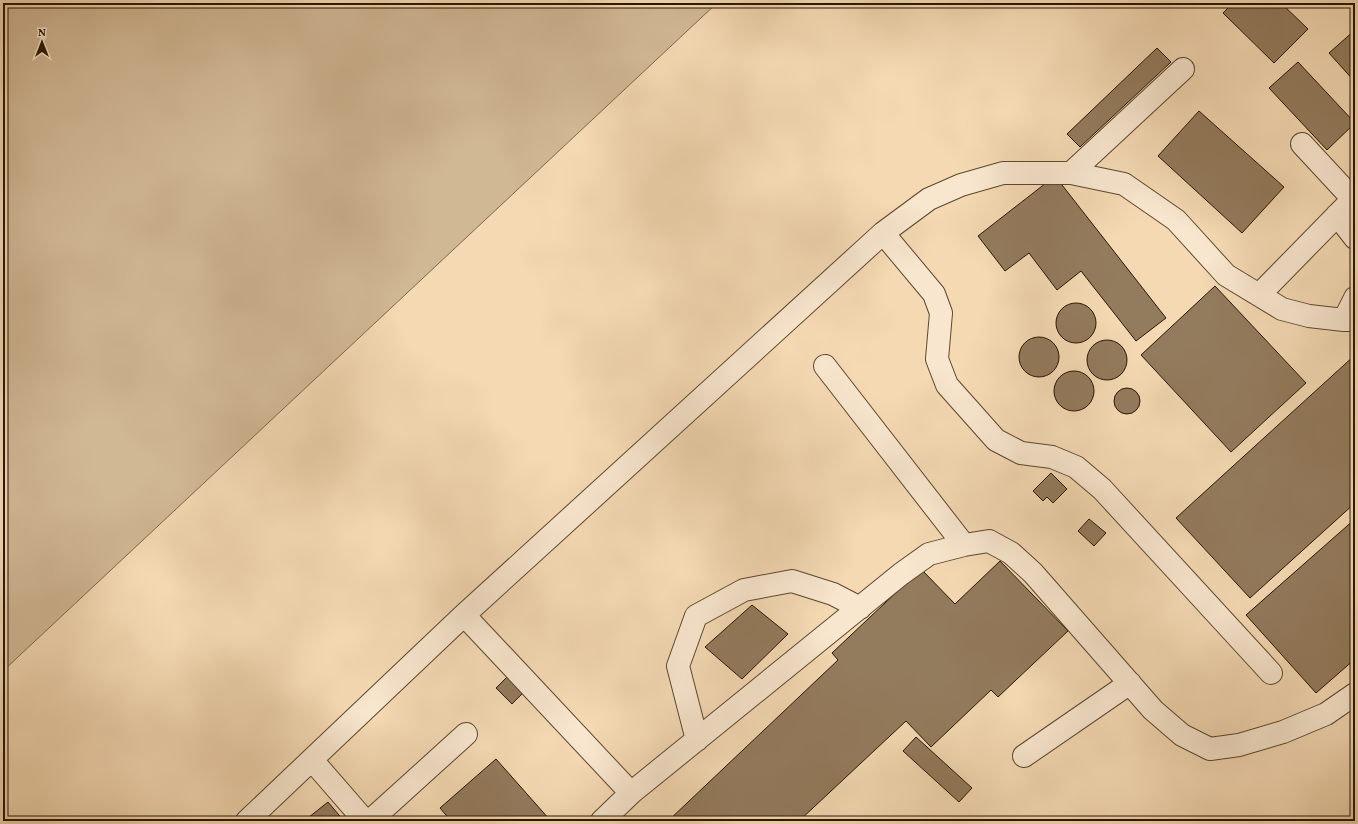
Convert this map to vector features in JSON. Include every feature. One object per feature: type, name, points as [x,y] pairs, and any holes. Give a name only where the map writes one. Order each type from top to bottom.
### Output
[{"type":"lane","points":[[1070,173],[1183,69]]},
{"type":"lane","points":[[1258,294],[1354,198],[1302,144]]},
{"type":"lane","points":[[247,821],[464,615],[883,233],[929,199],[961,185],[1003,173],[1070,173],[1124,184],[1176,220],[1226,275],[1282,309],[1309,316],[1349,320],[1355,298]]},
{"type":"lane","points":[[1337,215],[1355,238]]},
{"type":"lane","points":[[883,233],[934,294],[941,313],[938,359],[947,386],[996,440],[1021,452],[1052,457],[1076,467],[1102,489],[1271,673]]},
{"type":"lane","points":[[825,366],[964,545]]},
{"type":"lane","points":[[602,821],[631,793],[901,574],[929,554],[964,545],[989,541],[1011,553],[1033,573],[1153,710],[1182,735],[1210,749],[1239,745],[1283,732],[1326,714],[1355,694]]},
{"type":"lane","points":[[697,740],[678,666],[696,616],[744,590],[792,581],[833,594],[860,608]]},
{"type":"lane","points":[[464,615],[631,793]]},
{"type":"lane","points":[[1024,756],[1130,683]]},
{"type":"lane","points":[[370,821],[466,734]]},
{"type":"lane","points":[[312,760],[365,821]]},
{"type":"shaded area","points":[[3,3],[717,3],[3,671]]},
{"type":"building","points":[[1233,3],[1281,3],[1308,29],[1274,63],[1223,13]]},
{"type":"building","points":[[1355,30],[1355,82],[1329,53]]},
{"type":"building","points":[[1157,48],[1171,62],[1080,147],[1067,134]]},
{"type":"building","points":[[1298,62],[1355,123],[1327,150],[1269,88]]},
{"type":"building","points":[[1199,111],[1284,187],[1242,233],[1158,156]]},
{"type":"building","points":[[1055,176],[1166,318],[1136,341],[1081,271],[1057,290],[1029,253],[1005,271],[978,236]]},
{"type":"building","points":[[1215,286],[1306,383],[1231,452],[1141,355]]},
{"type":"building","points":[[1076,303],[1090,309],[1096,323],[1090,337],[1076,343],[1062,337],[1056,323],[1062,309]]},
{"type":"building","points":[[1039,337],[1053,343],[1059,357],[1053,371],[1039,377],[1025,371],[1019,357],[1025,343]]},
{"type":"building","points":[[1107,340],[1121,346],[1127,360],[1121,374],[1107,380],[1093,374],[1087,360],[1093,346]]},
{"type":"building","points":[[1355,355],[1355,503],[1250,598],[1176,518]]},
{"type":"building","points":[[1074,371],[1088,377],[1094,391],[1088,405],[1074,411],[1060,405],[1054,391],[1060,377]]},
{"type":"building","points":[[1127,388],[1136,392],[1140,401],[1136,410],[1127,414],[1118,410],[1114,401],[1118,392]]},
{"type":"building","points":[[1051,473],[1067,489],[1053,503],[1047,497],[1043,501],[1033,491]]},
{"type":"building","points":[[1089,519],[1106,533],[1094,546],[1078,531]]},
{"type":"building","points":[[1355,519],[1355,659],[1316,693],[1246,615]]},
{"type":"building","points":[[1000,561],[1068,631],[998,697],[991,690],[931,747],[906,721],[799,821],[668,821],[838,660],[832,653],[921,569],[955,604]]},
{"type":"building","points":[[752,605],[788,634],[742,679],[705,647]]},
{"type":"building","points":[[507,677],[523,693],[512,704],[496,688]]},
{"type":"building","points":[[916,737],[972,788],[959,802],[903,751]]},
{"type":"building","points":[[496,759],[550,820],[549,821],[451,821],[440,808]]},
{"type":"building","points":[[328,802],[344,821],[304,821]]}]
